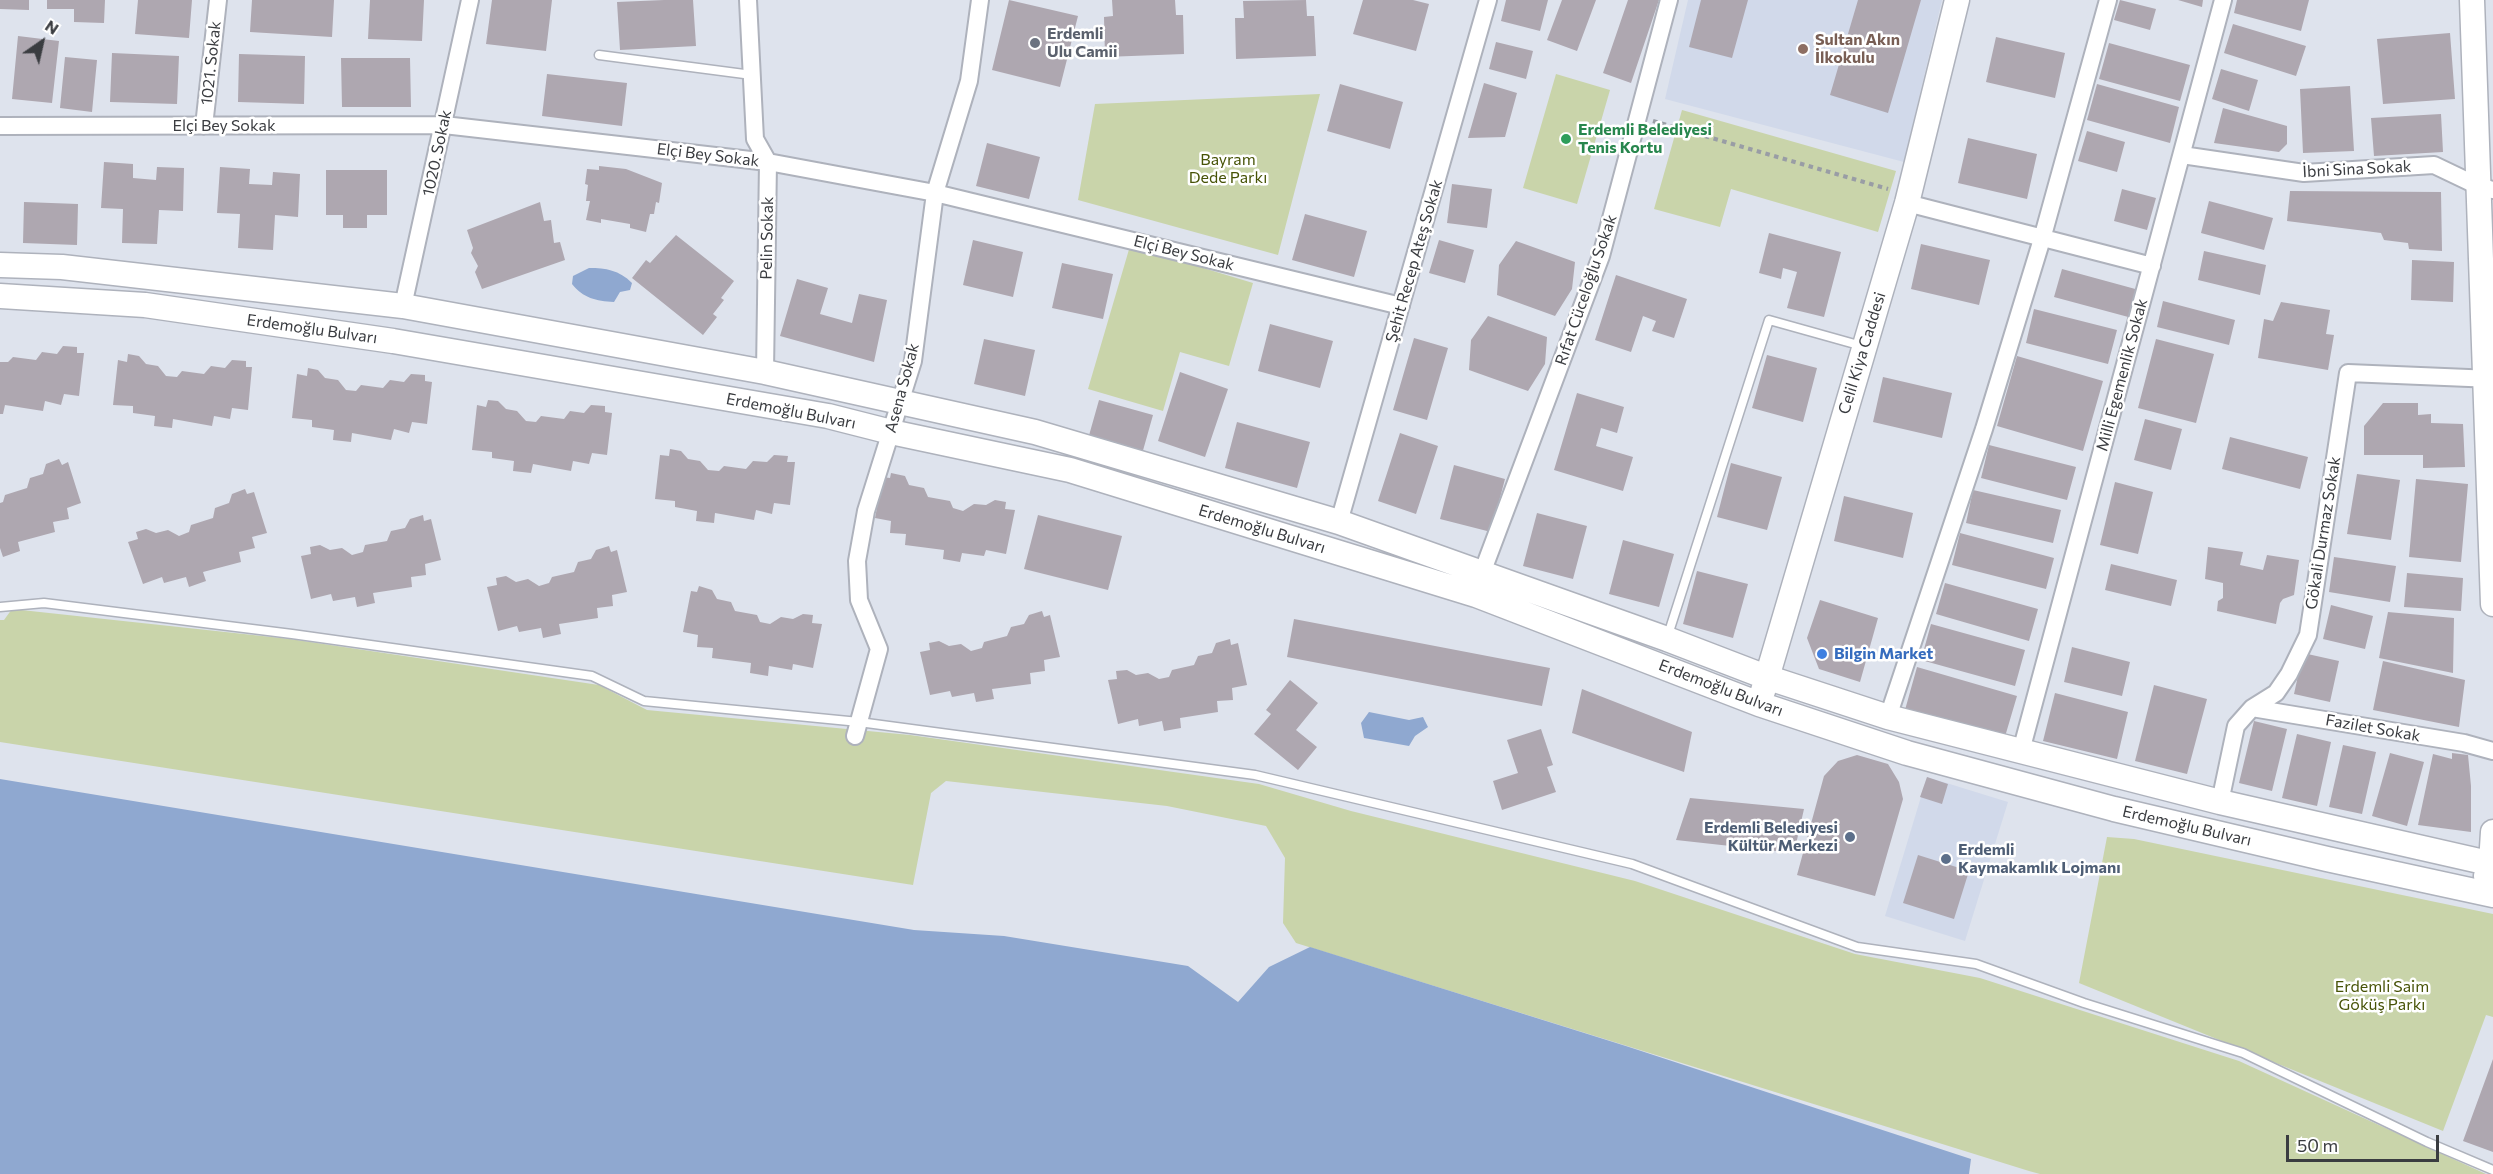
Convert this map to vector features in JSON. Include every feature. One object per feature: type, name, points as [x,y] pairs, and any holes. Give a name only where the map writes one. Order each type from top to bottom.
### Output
[{"type":"main road","name":"Celil Kiya Caddesi","points":[[1759,704],[1908,199],[1957,0]]},
{"type":"main road","points":[[2472,0],[2486,188],[2493,604]]},
{"type":"main road","name":"Erdemoğlu Bulvarı","points":[[0,265],[62,267],[403,306],[765,372],[1035,432],[1339,522],[1667,639],[1766,677],[1888,717],[2220,802],[2492,863]]},
{"type":"main road","name":"Erdemoğlu Bulvarı","points":[[0,296],[145,305],[393,341],[828,416],[891,432],[1070,470],[1476,594],[1759,704],[1907,753],[2114,809],[2486,893]]},
{"type":"main road","points":[[2486,893],[2492,863],[2493,832]]},
{"type":"street","name":"1021. Sokak","points":[[204,126],[218,0]]},
{"type":"street","name":"1020. Sokak","points":[[403,306],[470,0]]},
{"type":"street","name":"Pelin Sokak","points":[[748,0],[755,139],[768,162],[765,372]]},
{"type":"street","name":"Asena Sokak","points":[[857,729],[879,649],[860,600],[856,561],[866,511],[913,361],[935,193],[969,81],[980,0]]},
{"type":"street","name":"Şehit Recep Ateş Sokak","points":[[1339,522],[1488,0]]},
{"type":"street","name":"Rıfat Cüceloğlu Sokak","points":[[1482,573],[1601,256],[1670,0]]},
{"type":"street","points":[[1888,717],[1984,429],[2042,239],[2108,0]]},
{"type":"street","name":"Milli Egemenlik Sokak","points":[[2021,751],[2223,0]]},
{"type":"street","name":"Elçi Bey Sokak","points":[[0,126],[444,125],[768,162],[935,193],[1401,306]]},
{"type":"street","name":"İbni Sina Sokak","points":[[2182,155],[2304,173],[2434,165],[2486,188]]},
{"type":"street","points":[[1908,199],[2042,239],[2152,267]]},
{"type":"street","name":"Gökali Durmaz Sokak","points":[[2220,802],[2236,726],[2252,708],[2277,693],[2308,635],[2348,373],[2489,379]]},
{"type":"street","name":"Fazilet Sokak","points":[[2252,708],[2464,743],[2493,751]]},
{"type":"lane","points":[[599,56],[752,75]]},
{"type":"lane","points":[[1667,639],[1769,320],[1864,347]]},
{"type":"lane","points":[[0,607],[44,603],[292,634],[592,676],[644,700],[857,729],[1255,775],[1632,864],[1857,947],[1976,964],[2084,1004],[2243,1053],[2427,1142],[2493,1170]]},
{"type":"path","points":[[1638,116],[1908,199]]},
{"type":"shaded area","name":"Sultan Akın İlkokulu","points":[[1688,0],[1942,0],[1904,162],[1665,99]]},
{"type":"shaded area","name":"Erdemli Kaymakamlık Lojmanı","points":[[1927,777],[2008,802],[1965,941],[1885,916]]},
{"type":"green space","name":"Erdemli Belediyesi Tenis Kortu","points":[[1556,74],[1610,90],[1577,204],[1523,188]]},
{"type":"green space","name":"Bayram Dede Parkı","points":[[1320,94],[1278,255],[1078,200],[1095,104]]},
{"type":"green space","points":[[1682,110],[1896,171],[1878,232],[1731,189],[1720,227],[1654,209]]},
{"type":"green space","points":[[1130,246],[1253,283],[1229,366],[1180,352],[1163,411],[1088,389]]},
{"type":"green space","points":[[12,609],[290,639],[599,685],[647,710],[910,735],[1259,784],[1351,811],[1635,881],[1855,954],[1980,978],[2239,1061],[2486,1174],[2040,1174],[2029,1171],[1296,943],[1283,923],[1285,858],[1266,826],[1167,806],[946,781],[931,793],[913,885],[0,742],[0,620],[4,620]]},
{"type":"green space","name":"Erdemli Saim Göküş Parkı","points":[[2107,837],[2134,839],[2493,914],[2493,1017],[2486,1015],[2443,1131],[2079,983]]},
{"type":"water","points":[[589,268],[607,269],[622,275],[632,283],[630,290],[620,292],[614,302],[585,296],[572,284],[573,276]]},
{"type":"water","points":[[1369,712],[1409,720],[1423,717],[1428,727],[1415,736],[1409,746],[1364,738],[1361,723]]},
{"type":"water","points":[[0,779],[914,930],[1004,936],[1188,966],[1238,1002],[1269,967],[1310,947],[1629,1047],[1971,1159],[1969,1174],[0,1174]]},
{"type":"building","points":[[0,0],[29,0],[29,10],[0,9]]},
{"type":"building","points":[[47,0],[105,0],[104,23],[74,22],[74,9],[47,9]]},
{"type":"building","points":[[138,0],[192,0],[189,38],[135,34]]},
{"type":"building","points":[[252,0],[334,0],[332,37],[250,32]]},
{"type":"building","points":[[370,0],[424,0],[422,41],[368,39]]},
{"type":"building","points":[[492,0],[552,0],[546,51],[486,44]]},
{"type":"building","points":[[693,0],[696,46],[620,50],[617,2]]},
{"type":"building","name":"Erdemli Ulu Camii","points":[[1009,0],[1078,16],[1060,87],[992,70]]},
{"type":"building","points":[[1112,0],[1175,0],[1176,15],[1183,15],[1184,54],[1105,57],[1104,17],[1113,16]]},
{"type":"building","points":[[1306,0],[1307,16],[1314,16],[1316,56],[1236,59],[1235,18],[1244,18],[1243,1]]},
{"type":"building","points":[[1363,0],[1413,0],[1429,4],[1416,51],[1353,34]]},
{"type":"building","points":[[1506,0],[1548,0],[1540,31],[1501,21]]},
{"type":"building","points":[[1562,0],[1596,0],[1577,51],[1547,40]]},
{"type":"building","points":[[1628,0],[1659,0],[1631,83],[1603,73]]},
{"type":"building","points":[[1701,0],[1748,0],[1732,58],[1689,47]]},
{"type":"building","points":[[1858,0],[1921,0],[1888,113],[1830,95]]},
{"type":"building","points":[[2120,0],[2156,9],[2150,30],[2114,20]]},
{"type":"building","points":[[2178,0],[2203,0],[2202,7]]},
{"type":"building","points":[[2237,0],[2309,0],[2301,31],[2234,13]]},
{"type":"building","points":[[2233,24],[2306,46],[2296,76],[2224,53]]},
{"type":"building","points":[[2450,33],[2455,99],[2383,104],[2377,39]]},
{"type":"building","points":[[18,36],[59,41],[52,103],[12,99]]},
{"type":"building","points":[[1996,37],[2065,53],[2055,98],[1986,82]]},
{"type":"building","points":[[1496,42],[1533,51],[1526,79],[1489,69]]},
{"type":"building","points":[[2109,43],[2190,65],[2180,101],[2099,79]]},
{"type":"building","points":[[112,53],[179,56],[177,104],[110,102]]},
{"type":"building","points":[[239,54],[305,56],[304,104],[238,102]]},
{"type":"building","points":[[65,57],[97,60],[92,112],[60,108]]},
{"type":"building","points":[[341,58],[410,58],[411,107],[342,107]]},
{"type":"building","points":[[2221,69],[2258,80],[2249,111],[2212,99]]},
{"type":"building","points":[[547,74],[627,83],[622,126],[542,116]]},
{"type":"building","points":[[1484,83],[1517,93],[1505,137],[1468,138]]},
{"type":"building","points":[[1340,84],[1403,102],[1390,149],[1327,131]]},
{"type":"building","points":[[2097,84],[2179,107],[2170,143],[2087,120]]},
{"type":"building","points":[[2350,86],[2354,151],[2303,153],[2300,89]]},
{"type":"building","points":[[2223,108],[2287,126],[2287,144],[2279,152],[2214,143]]},
{"type":"building","points":[[2441,114],[2443,152],[2374,156],[2371,118]]},
{"type":"building","points":[[2087,131],[2125,142],[2117,172],[2078,161]]},
{"type":"building","points":[[1968,138],[2037,154],[2027,199],[1958,183]]},
{"type":"building","points":[[987,143],[1040,157],[1029,199],[976,186]]},
{"type":"building","points":[[104,162],[133,164],[133,178],[156,180],[157,167],[184,168],[183,211],[159,210],[157,244],[122,243],[123,209],[101,208]]},
{"type":"building","points":[[599,166],[626,169],[662,183],[659,203],[656,202],[654,214],[650,214],[646,232],[630,228],[630,224],[601,219],[601,223],[586,220],[590,201],[586,201],[587,169],[599,170]]},
{"type":"building","points":[[220,167],[250,169],[249,184],[272,185],[273,172],[300,174],[298,217],[275,215],[273,250],[238,248],[240,214],[217,213]]},
{"type":"building","points":[[326,170],[387,170],[387,215],[367,215],[367,228],[343,228],[343,215],[326,215]]},
{"type":"building","points":[[1452,184],[1492,189],[1487,228],[1447,223]]},
{"type":"building","points":[[2122,189],[2156,198],[2147,230],[2114,221]]},
{"type":"building","points":[[2290,191],[2441,192],[2442,251],[2409,249],[2408,243],[2384,240],[2381,233],[2287,221]]},
{"type":"building","points":[[2209,201],[2273,218],[2264,250],[2201,233]]},
{"type":"building","points":[[24,202],[78,204],[77,245],[23,243]]},
{"type":"building","points":[[540,202],[544,221],[551,220],[554,243],[560,242],[565,260],[482,289],[475,272],[478,266],[471,253],[473,248],[467,230]]},
{"type":"building","points":[[1305,214],[1367,231],[1354,277],[1292,260]]},
{"type":"building","points":[[1769,233],[1841,252],[1824,317],[1787,308],[1797,272],[1783,268],[1781,279],[1759,273]]},
{"type":"building","points":[[676,235],[734,281],[721,298],[724,300],[713,314],[717,317],[703,335],[632,278],[646,260],[650,263]]},
{"type":"building","points":[[973,240],[1023,252],[1013,297],[963,285]]},
{"type":"building","points":[[1439,240],[1474,250],[1465,283],[1429,273]]},
{"type":"building","points":[[1516,241],[1575,262],[1572,289],[1555,316],[1497,295],[1499,265]]},
{"type":"building","points":[[1921,244],[1990,260],[1979,305],[1911,289]]},
{"type":"building","points":[[2204,251],[2266,265],[2260,295],[2198,280]]},
{"type":"building","points":[[2412,260],[2454,262],[2453,302],[2411,300]]},
{"type":"building","points":[[1062,263],[1113,274],[1103,319],[1052,308]]},
{"type":"building","points":[[2062,269],[2139,290],[2132,318],[2054,297]]},
{"type":"building","points":[[1616,275],[1687,299],[1674,338],[1652,331],[1656,321],[1643,316],[1631,352],[1595,340]]},
{"type":"building","points":[[797,279],[828,288],[820,314],[852,323],[859,294],[887,300],[874,362],[780,336]]},
{"type":"building","points":[[2163,301],[2235,320],[2229,345],[2157,327]]},
{"type":"building","points":[[2281,302],[2330,310],[2326,334],[2334,335],[2328,370],[2258,358],[2264,319],[2273,321]]},
{"type":"building","points":[[2034,309],[2117,330],[2108,364],[2026,343]]},
{"type":"building","points":[[1488,316],[1547,337],[1545,364],[1528,391],[1469,370],[1471,340]]},
{"type":"building","points":[[1270,324],[1333,341],[1320,388],[1258,371]]},
{"type":"building","points":[[1414,338],[1448,348],[1427,420],[1393,410]]},
{"type":"building","points":[[984,339],[1035,350],[1025,396],[974,384]]},
{"type":"building","points":[[2156,339],[2214,354],[2196,423],[2138,408]]},
{"type":"building","points":[[63,346],[77,347],[77,353],[84,353],[79,396],[64,394],[61,405],[45,401],[43,411],[5,405],[3,414],[0,414],[0,362],[8,362],[13,357],[36,360],[42,352],[57,354]]},
{"type":"building","points":[[128,354],[139,356],[146,364],[158,366],[166,376],[177,377],[182,371],[204,374],[211,366],[225,368],[232,360],[246,361],[246,367],[252,367],[248,410],[232,408],[230,419],[214,416],[212,426],[173,419],[172,428],[154,426],[155,416],[133,413],[133,406],[113,405],[118,360],[127,362]]},
{"type":"building","points":[[1767,355],[1817,368],[1803,422],[1752,408]]},
{"type":"building","points":[[2017,356],[2103,381],[2083,451],[1997,426]]},
{"type":"building","points":[[308,368],[318,370],[325,378],[338,380],[346,390],[356,391],[361,385],[383,388],[390,380],[404,382],[411,374],[425,375],[425,381],[432,382],[427,424],[412,422],[409,433],[394,429],[391,440],[352,433],[351,442],[333,440],[334,430],[312,427],[312,420],[292,418],[297,374],[307,376]]},
{"type":"building","points":[[1180,372],[1228,389],[1205,457],[1158,441]]},
{"type":"building","points":[[1883,377],[1952,393],[1942,438],[1873,422]]},
{"type":"building","points":[[1577,393],[1624,407],[1617,433],[1601,428],[1596,446],[1633,457],[1623,491],[1554,470]]},
{"type":"building","points":[[488,400],[498,401],[506,409],[517,411],[526,421],[536,422],[541,416],[564,419],[570,411],[584,413],[591,405],[605,406],[605,412],[612,413],[607,455],[592,453],[589,464],[573,461],[571,471],[533,464],[531,473],[513,471],[514,461],[492,458],[492,452],[472,450],[477,405],[486,407]]},
{"type":"building","points":[[1099,400],[1153,415],[1142,454],[1088,439]]},
{"type":"building","points":[[2383,403],[2418,403],[2418,415],[2431,414],[2431,423],[2463,424],[2465,467],[2423,468],[2423,455],[2364,455],[2364,426]]},
{"type":"building","points":[[2145,419],[2182,429],[2171,470],[2134,460]]},
{"type":"building","points":[[1237,422],[1310,442],[1297,488],[1225,468]]},
{"type":"building","points":[[1400,433],[1438,446],[1416,514],[1378,501]]},
{"type":"building","points":[[2230,437],[2308,457],[2300,489],[2222,469]]},
{"type":"building","points":[[1989,445],[2076,467],[2067,500],[1981,478]]},
{"type":"building","points":[[670,449],[681,451],[688,459],[700,461],[708,470],[719,471],[724,466],[746,469],[753,461],[767,462],[774,455],[788,456],[787,462],[795,462],[790,505],[774,503],[772,514],[756,510],[754,520],[715,513],[714,523],[696,521],[697,511],[675,507],[675,501],[655,499],[660,455],[669,456]]},
{"type":"building","points":[[59,459],[62,465],[68,462],[81,503],[67,508],[69,519],[53,522],[55,532],[18,542],[20,551],[3,557],[0,548],[0,503],[3,502],[5,495],[27,488],[30,478],[43,474],[46,464]]},
{"type":"building","points":[[1731,463],[1782,477],[1767,530],[1717,517]]},
{"type":"building","points":[[1454,465],[1505,479],[1491,532],[1440,519]]},
{"type":"building","points":[[891,473],[905,476],[909,485],[924,488],[928,497],[950,501],[953,508],[963,511],[974,504],[986,505],[995,500],[1006,502],[1005,509],[1015,510],[1006,554],[986,550],[984,556],[962,553],[960,562],[943,559],[944,550],[905,545],[906,534],[890,533],[891,521],[875,518],[883,477],[890,478]]},
{"type":"building","points":[[2357,474],[2400,480],[2391,540],[2347,534]]},
{"type":"building","points":[[2416,479],[2468,484],[2461,562],[2409,557]]},
{"type":"building","points":[[2115,482],[2153,492],[2138,554],[2100,545]]},
{"type":"building","points":[[245,489],[247,494],[254,492],[267,533],[252,537],[255,548],[239,552],[241,562],[203,572],[206,581],[189,587],[186,577],[164,583],[162,577],[143,584],[128,542],[138,539],[136,532],[146,529],[156,533],[168,530],[179,536],[189,532],[191,525],[213,518],[215,508],[229,503],[232,494]]},
{"type":"building","points":[[1973,490],[2061,510],[2053,543],[1966,523]]},
{"type":"building","points":[[1844,496],[1913,513],[1903,558],[1834,541]]},
{"type":"building","points":[[1537,513],[1587,526],[1573,579],[1523,566]]},
{"type":"building","points":[[423,515],[424,521],[431,519],[441,560],[425,564],[426,575],[411,577],[412,587],[373,593],[375,603],[357,607],[355,597],[333,601],[331,594],[311,599],[301,556],[311,554],[310,547],[320,545],[330,550],[342,548],[352,555],[363,552],[365,545],[387,541],[391,531],[405,528],[410,519]]},
{"type":"building","points":[[1038,515],[1122,536],[1108,590],[1024,569]]},
{"type":"building","points":[[1960,533],[2054,558],[2046,589],[1952,565]]},
{"type":"building","points":[[1623,540],[1674,554],[1659,607],[1609,594]]},
{"type":"building","points":[[609,546],[611,552],[617,550],[627,592],[612,595],[613,606],[597,608],[598,618],[559,624],[561,634],[543,638],[541,628],[519,632],[517,626],[498,631],[487,587],[497,585],[496,578],[506,576],[516,582],[528,579],[539,586],[549,583],[552,577],[574,572],[578,562],[591,559],[596,550]]},
{"type":"building","points":[[2208,547],[2243,552],[2240,565],[2263,570],[2267,555],[2299,560],[2294,595],[2283,599],[2280,603],[2276,624],[2217,611],[2218,601],[2223,598],[2223,583],[2205,579]]},
{"type":"building","points":[[2334,557],[2396,566],[2390,602],[2329,592]]},
{"type":"building","points":[[2111,564],[2177,580],[2171,606],[2105,590]]},
{"type":"building","points":[[1697,571],[1748,584],[1733,638],[1683,624]]},
{"type":"building","points":[[2407,573],[2463,578],[2461,611],[2404,607]]},
{"type":"building","points":[[1945,583],[2038,609],[2029,641],[1936,614]]},
{"type":"building","points":[[699,586],[712,590],[717,599],[731,602],[735,611],[757,615],[760,622],[770,624],[781,617],[793,619],[803,614],[813,615],[812,623],[822,624],[813,668],[793,664],[792,670],[769,666],[768,676],[750,673],[751,663],[712,658],[713,648],[697,647],[698,635],[683,632],[691,591],[697,592]]},
{"type":"building","points":[[1820,600],[1878,618],[1860,682],[1819,669],[1807,638]]},
{"type":"building","points":[[2331,605],[2373,616],[2365,649],[2323,639]]},
{"type":"building","points":[[1042,611],[1044,617],[1050,615],[1060,657],[1044,660],[1045,671],[1030,673],[1031,684],[992,689],[994,699],[976,702],[974,693],[952,697],[950,691],[930,695],[920,652],[930,650],[929,643],[939,641],[949,646],[961,644],[971,651],[982,648],[984,642],[1007,636],[1011,627],[1024,624],[1029,615]]},
{"type":"building","points":[[2388,612],[2454,618],[2453,673],[2379,658]]},
{"type":"building","points":[[1294,619],[1550,668],[1542,706],[1287,657]]},
{"type":"building","points":[[1931,624],[2025,650],[2015,686],[1921,660]]},
{"type":"building","points":[[1230,639],[1231,645],[1238,643],[1247,685],[1232,688],[1233,700],[1217,701],[1218,712],[1180,718],[1181,728],[1164,731],[1162,721],[1139,726],[1138,719],[1118,724],[1108,680],[1117,679],[1116,671],[1127,670],[1136,675],[1148,673],[1159,679],[1169,677],[1172,670],[1194,665],[1198,656],[1212,653],[1216,643]]},
{"type":"building","points":[[2072,647],[2130,662],[2122,696],[2064,682]]},
{"type":"building","points":[[2303,653],[2339,661],[2330,702],[2294,694]]},
{"type":"building","points":[[2383,661],[2465,680],[2459,727],[2373,710]]},
{"type":"building","points":[[1917,667],[2017,696],[2004,740],[1905,710]]},
{"type":"building","points":[[1290,680],[1318,703],[1296,730],[1317,747],[1298,770],[1254,734],[1271,714],[1266,710]]},
{"type":"building","points":[[2154,685],[2207,699],[2187,774],[2135,761]]},
{"type":"building","points":[[1582,689],[1692,732],[1684,772],[1572,733]]},
{"type":"building","points":[[2055,693],[2128,712],[2117,759],[2043,741]]},
{"type":"building","points":[[2254,721],[2287,729],[2272,791],[2239,783]]},
{"type":"building","points":[[1541,729],[1553,765],[1547,767],[1556,792],[1502,810],[1493,781],[1518,773],[1507,740]]},
{"type":"building","points":[[2297,734],[2331,742],[2317,806],[2282,798]]},
{"type":"building","points":[[2343,745],[2376,752],[2362,814],[2329,807]]},
{"type":"building","points":[[2390,753],[2424,762],[2407,826],[2372,816]]},
{"type":"building","points":[[2452,753],[2468,755],[2471,832],[2418,825],[2433,754],[2452,759]]},
{"type":"building","name":"Erdemli Belediyesi Kültür Merkezi","points":[[1857,755],[1888,764],[1899,782],[1903,799],[1875,896],[1797,875],[1824,776],[1838,761]]},
{"type":"building","points":[[1927,777],[1948,784],[1942,804],[1920,797]]},
{"type":"building","points":[[1690,798],[1804,809],[1794,853],[1676,840]]},
{"type":"building","name":"Erdemli Kaymakamlık Lojmanı","points":[[1918,855],[1969,871],[1954,919],[1903,903]]},
{"type":"building","points":[[2493,1059],[2493,1152],[2463,1141]]},
{"type":"place","name":"Erdemli Ulu Camii","points":[[1035,43]]},
{"type":"place","name":"Sultan Akın İlkokulu","points":[[1803,49]]},
{"type":"place","name":"Erdemli Belediyesi Tenis Kortu","points":[[1566,139]]},
{"type":"place","name":"Bilgin Market","points":[[1822,654]]},
{"type":"place","name":"Erdemli Belediyesi Kültür Merkezi","points":[[1850,837]]},
{"type":"place","name":"Erdemli Kaymakamlık Lojmanı","points":[[1946,859]]}]
